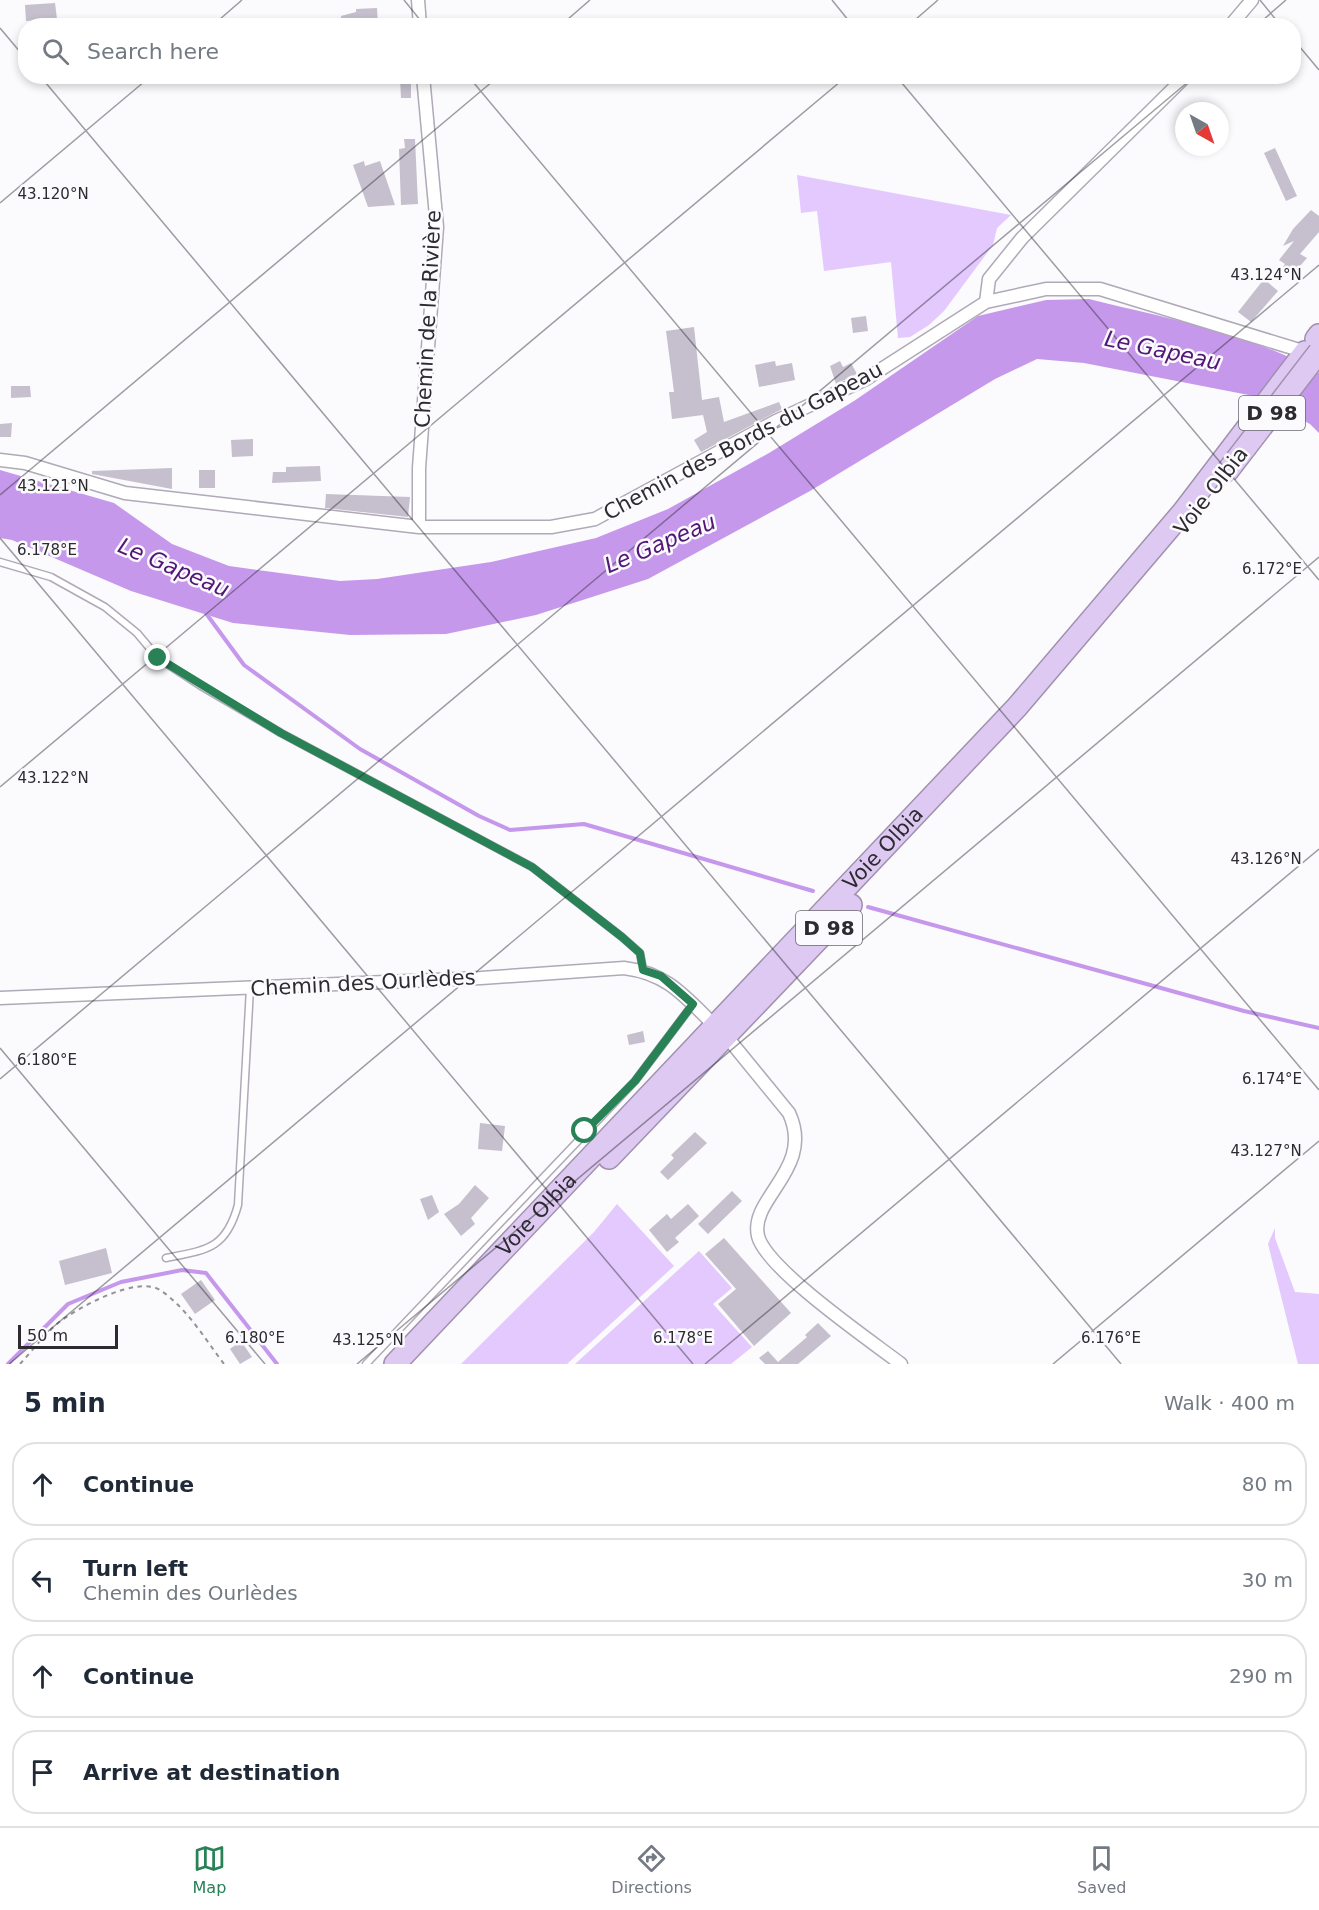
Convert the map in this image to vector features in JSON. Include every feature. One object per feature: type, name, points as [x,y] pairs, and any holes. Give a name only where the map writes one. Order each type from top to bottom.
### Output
[{"type":"highway","name":"Voie Olbia","points":[[411,1364],[847,909],[1073,659],[1318,346]]},
{"type":"highway","name":"Voie Olbia","points":[[395,1364],[718,1021],[959,771],[1221,471]]},
{"type":"street","points":[[418,0],[419,18]]},
{"type":"street","points":[[1237,18],[1252,0]]},
{"type":"street","name":"Chemin de la Rivière","points":[[419,527],[419,468],[438,227],[424,84]]},
{"type":"street","points":[[986,303],[988,279],[1022,237],[1178,84]]},
{"type":"street","name":"Chemin des Bords du Gapeau","points":[[0,460],[25,463],[125,493],[419,527],[551,528],[595,519],[774,422],[866,379],[986,303],[1046,289],[1100,289],[1318,346]]},
{"type":"street","name":"Chemin des Ourlèdes","points":[[0,998],[481,978],[624,968],[643,970],[661,976],[709,1020]]},
{"type":"street","points":[[731,1042],[789,1113],[794,1124],[796,1140],[793,1157],[759,1219],[757,1234],[764,1250],[799,1285],[901,1364]]},
{"type":"lane","points":[[0,562],[51,577],[105,607],[137,633],[158,658],[201,687],[281,733],[532,867],[640,953],[643,970]]},
{"type":"lane","points":[[166,1258],[213,1246],[228,1234],[234,1220],[238,1205],[250,988]]},
{"type":"lane","points":[[366,1364],[635,1081],[693,1004]]},
{"type":"path","points":[[20,1364],[57,1324],[86,1304],[134,1287],[159,1289],[184,1312],[224,1364]]},
{"type":"shaded area","points":[[797,175],[1011,215],[997,228],[993,245],[944,311],[929,325],[910,337],[898,338],[891,262],[824,271],[817,211],[801,213]]},
{"type":"shaded area","points":[[617,1204],[674,1266],[567,1364],[461,1364],[594,1232]]},
{"type":"shaded area","points":[[1275,1228],[1275,1238],[1295,1292],[1319,1294],[1319,1364],[1298,1364],[1268,1244]]},
{"type":"shaded area","points":[[699,1251],[732,1288],[713,1304],[752,1347],[731,1364],[575,1364]]},
{"type":"water","name":"Le Gapeau","points":[[1089,299],[1237,337],[1293,359],[1319,373],[1319,433],[1310,424],[1259,397],[1084,363],[1037,359],[995,379],[810,491],[648,579],[536,615],[446,634],[350,635],[233,623],[131,591],[12,540],[0,538],[0,470],[114,503],[172,544],[229,566],[340,581],[377,579],[491,562],[596,538],[668,509],[769,453],[854,401],[978,316],[1046,300]]},
{"type":"building","points":[[55,3],[57,18],[26,18],[25,5]]},
{"type":"building","points":[[377,8],[378,18],[341,18],[341,16],[356,12],[356,9]]},
{"type":"building","points":[[400,84],[411,84],[411,98],[401,98]]},
{"type":"building","points":[[404,139],[415,139],[418,204],[401,205],[399,149],[405,148]]},
{"type":"building","points":[[1275,148],[1297,196],[1286,201],[1264,153]]},
{"type":"building","points":[[364,161],[365,166],[380,161],[395,205],[368,207],[353,165]]},
{"type":"building","points":[[1311,210],[1319,216],[1319,232],[1300,254],[1307,258],[1293,274],[1283,267],[1285,264],[1279,260],[1294,241],[1283,246],[1293,229]]},
{"type":"building","points":[[1264,279],[1278,291],[1251,322],[1238,312]]},
{"type":"building","points":[[866,316],[868,331],[853,333],[851,318]]},
{"type":"building","points":[[694,327],[702,400],[719,397],[724,422],[779,402],[782,409],[701,452],[694,440],[707,432],[703,415],[672,419],[669,392],[674,392],[666,331]]},
{"type":"building","points":[[775,361],[776,366],[792,363],[795,380],[759,387],[755,365]]},
{"type":"building","points":[[840,361],[843,367],[851,363],[857,374],[836,384],[830,366]]},
{"type":"building","points":[[11,386],[30,386],[31,397],[11,398]]},
{"type":"building","points":[[12,423],[11,437],[0,437],[0,424]]},
{"type":"building","points":[[253,439],[253,456],[232,457],[231,440]]},
{"type":"building","points":[[320,466],[321,481],[272,483],[273,472],[286,472],[286,467]]},
{"type":"building","points":[[172,468],[172,489],[92,474],[92,471]]},
{"type":"building","points":[[199,470],[215,470],[215,488],[199,488]]},
{"type":"building","points":[[326,494],[410,497],[408,517],[325,508]]},
{"type":"building","points":[[643,1031],[645,1042],[629,1045],[627,1035]]},
{"type":"building","points":[[480,1123],[505,1126],[502,1151],[478,1149]]},
{"type":"building","points":[[695,1132],[707,1143],[668,1180],[660,1172],[674,1158],[671,1155]]},
{"type":"building","points":[[475,1185],[489,1198],[471,1218],[475,1224],[461,1236],[444,1214],[459,1204]]},
{"type":"building","points":[[732,1191],[742,1201],[708,1234],[698,1224]]},
{"type":"building","points":[[432,1195],[439,1212],[428,1220],[420,1199]]},
{"type":"building","points":[[688,1204],[699,1216],[675,1238],[679,1242],[667,1252],[649,1230],[667,1214],[671,1219]]},
{"type":"building","points":[[724,1238],[791,1313],[754,1346],[718,1304],[736,1289],[705,1254]]},
{"type":"building","points":[[106,1248],[112,1273],[65,1285],[59,1261]]},
{"type":"building","points":[[201,1280],[215,1300],[195,1314],[181,1294]]},
{"type":"building","points":[[818,1323],[831,1336],[798,1364],[765,1364],[759,1358],[768,1351],[778,1362],[807,1337],[805,1335]]},
{"type":"building","points":[[241,1341],[252,1357],[240,1364],[230,1349]]},
{"type":"waterway","points":[[205,612],[244,665],[360,749],[479,816],[510,830],[584,824],[813,891]]},
{"type":"waterway","points":[[868,907],[1244,1011],[1319,1028]]},
{"type":"waterway","points":[[8,1364],[68,1304],[121,1282],[182,1270],[206,1273],[277,1364]]},
{"type":"route","points":[[158,658],[201,687],[281,733],[532,867],[571,895],[640,953],[643,970],[661,976],[693,1004],[671,1030],[635,1081],[585,1131]]}]
